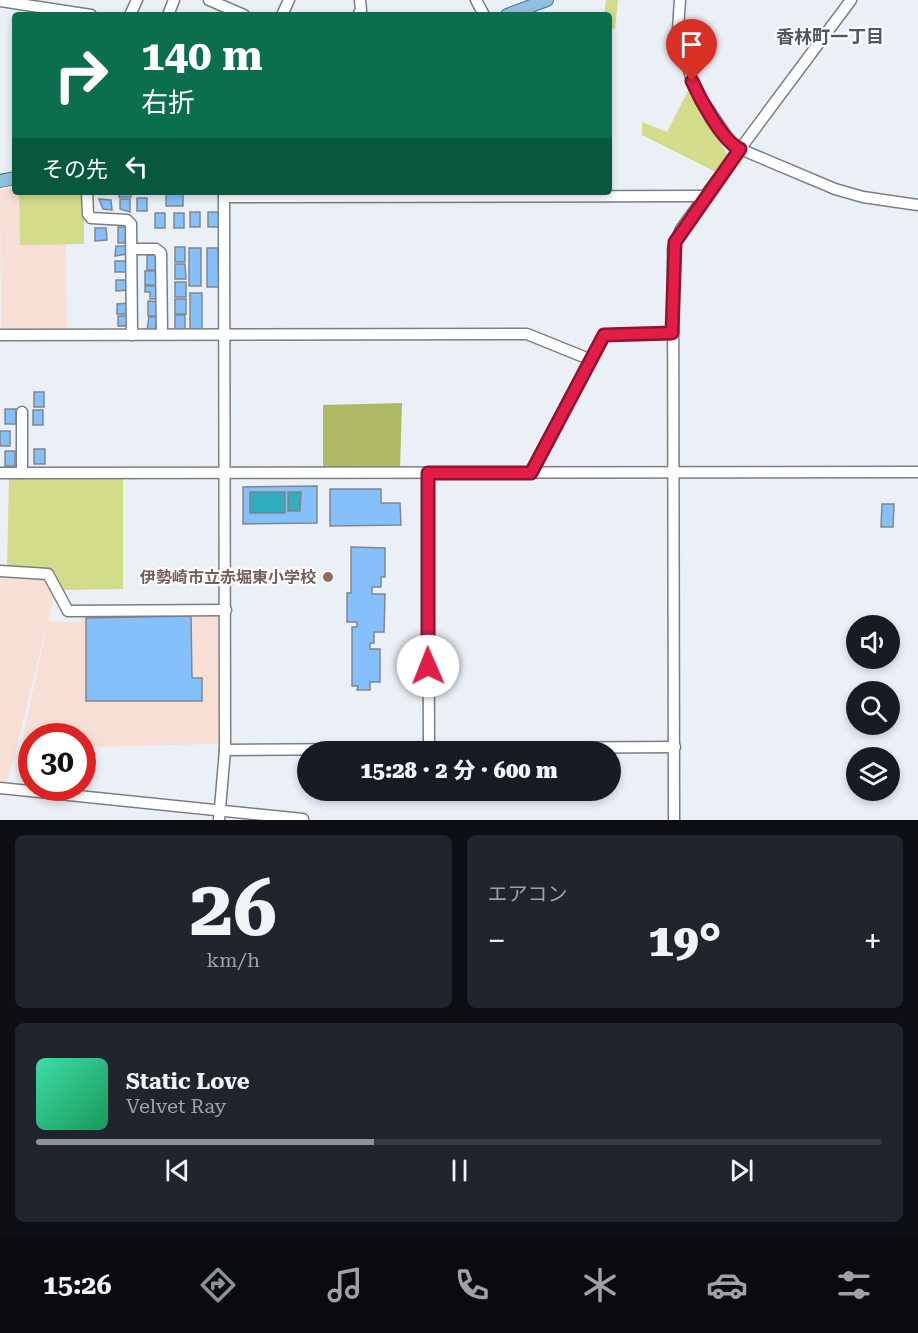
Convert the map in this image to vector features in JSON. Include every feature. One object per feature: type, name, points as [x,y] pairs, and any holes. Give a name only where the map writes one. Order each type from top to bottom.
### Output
[{"type":"main road","points":[[515,12],[547,0]]},
{"type":"street","points":[[209,0],[237,12]]},
{"type":"street","points":[[680,0],[679,36],[695,87],[726,137],[740,149],[842,191],[918,205]]},
{"type":"street","points":[[674,820],[673,248],[681,230],[705,196],[851,0]]},
{"type":"street","points":[[0,1],[71,12]]},
{"type":"street","points":[[87,195],[88,214],[91,218],[130,222],[132,335]]},
{"type":"street","points":[[219,814],[225,750],[224,195]]},
{"type":"street","points":[[530,195],[705,196]]},
{"type":"street","points":[[132,249],[156,249],[161,253],[162,334]]},
{"type":"street","points":[[531,473],[589,359],[606,333],[672,333]]},
{"type":"street","points":[[0,335],[527,334],[589,359]]},
{"type":"street","points":[[22,412],[22,473]]},
{"type":"street","points":[[0,473],[918,472]]},
{"type":"street","points":[[428,473],[429,741]]},
{"type":"street","points":[[3,572],[48,573],[68,610],[226,610]]},
{"type":"street","points":[[621,747],[675,747]]},
{"type":"street","points":[[225,750],[297,750]]},
{"type":"street","points":[[0,788],[219,814],[227,812],[303,819]]},
{"type":"shaded area","points":[[12,188],[12,195],[19,195],[20,245],[66,244],[67,333],[1,333],[0,190]]},
{"type":"shaded area","points":[[0,575],[48,577],[55,592],[48,621],[81,623],[81,616],[218,614],[222,619],[221,739],[217,744],[96,747],[96,723],[26,723],[44,635],[23,723],[18,723],[18,742],[14,758],[18,753],[18,758],[14,759],[5,786],[0,785]]},
{"type":"green space","points":[[606,0],[618,0],[615,29],[612,28],[612,12],[604,12]]},
{"type":"green space","points":[[690,87],[729,158],[718,173],[642,135],[642,122],[667,132]]},
{"type":"green space","points":[[19,195],[84,195],[84,244],[20,245]]},
{"type":"green space","points":[[402,403],[400,469],[323,470],[323,405]]},
{"type":"green space","points":[[123,477],[123,589],[61,590],[52,569],[7,568],[9,479]]},
{"type":"water","points":[[250,492],[285,492],[285,513],[250,513]]},
{"type":"water","points":[[288,492],[301,492],[300,511],[288,511]]},
{"type":"building","points":[[119,195],[131,195],[131,197],[119,197]]},
{"type":"building","points":[[166,195],[183,195],[183,206],[166,206]]},
{"type":"building","points":[[137,198],[147,198],[147,211],[137,211]]},
{"type":"building","points":[[99,199],[111,200],[112,210],[103,209]]},
{"type":"building","points":[[120,199],[130,199],[130,212],[120,209]]},
{"type":"building","points":[[190,212],[200,212],[200,227],[190,227]]},
{"type":"building","points":[[208,212],[219,212],[219,227],[208,227]]},
{"type":"building","points":[[155,213],[165,213],[165,228],[155,228]]},
{"type":"building","points":[[174,213],[184,213],[184,228],[174,228]]},
{"type":"building","points":[[118,227],[127,227],[125,243],[118,243]]},
{"type":"building","points":[[95,228],[106,228],[107,240],[95,241]]},
{"type":"building","points":[[116,246],[126,246],[126,254],[115,256]]},
{"type":"building","points":[[175,247],[185,247],[185,262],[175,262]]},
{"type":"building","points":[[189,248],[201,248],[201,286],[189,286]]},
{"type":"building","points":[[207,248],[218,248],[219,287],[207,287]]},
{"type":"building","points":[[147,255],[155,255],[158,270],[147,270]]},
{"type":"building","points":[[115,261],[126,261],[126,272],[115,272]]},
{"type":"building","points":[[175,264],[185,264],[186,279],[175,279]]},
{"type":"building","points":[[145,271],[155,271],[158,285],[145,285]]},
{"type":"building","points":[[116,280],[128,280],[128,290],[116,291]]},
{"type":"building","points":[[175,282],[186,282],[186,297],[175,297]]},
{"type":"building","points":[[145,286],[158,286],[158,299],[150,299],[150,292],[145,292]]},
{"type":"building","points":[[190,293],[202,293],[202,331],[190,331]]},
{"type":"building","points":[[175,299],[186,299],[186,314],[175,314]]},
{"type":"building","points":[[148,301],[159,302],[158,316],[148,316]]},
{"type":"building","points":[[128,303],[128,314],[117,314],[117,304]]},
{"type":"building","points":[[175,315],[185,315],[185,330],[175,330]]},
{"type":"building","points":[[118,316],[128,316],[128,326],[118,326]]},
{"type":"building","points":[[149,317],[158,317],[155,330],[147,330]]},
{"type":"building","points":[[34,392],[44,392],[44,407],[34,407]]},
{"type":"building","points":[[5,409],[16,409],[16,424],[5,424]]},
{"type":"building","points":[[33,410],[43,410],[43,425],[33,425]]},
{"type":"building","points":[[0,431],[10,431],[10,446],[0,446]]},
{"type":"building","points":[[34,449],[45,449],[45,464],[34,464]]},
{"type":"building","points":[[5,451],[15,451],[15,466],[5,466]]},
{"type":"building","points":[[317,486],[317,523],[243,524],[243,487]],"holes":[[[250,492],[285,492],[285,513],[250,513]],[[288,492],[301,492],[300,511],[288,511]]]},
{"type":"building","points":[[330,489],[381,489],[381,503],[400,503],[401,525],[330,526]]},
{"type":"building","points":[[882,504],[894,504],[893,527],[881,527]]},
{"type":"building","points":[[351,547],[385,548],[385,577],[381,577],[381,587],[372,587],[372,594],[385,594],[384,632],[374,632],[374,643],[370,643],[370,649],[380,649],[380,682],[370,682],[370,690],[357,690],[358,686],[352,686],[352,627],[357,627],[357,622],[347,622],[347,593],[351,593]]},
{"type":"building","points":[[191,616],[192,678],[202,678],[202,701],[86,701],[86,618]]},
{"type":"place","name":"伊勢崎市立赤堀東小学校","points":[[328,577]]},
{"type":"district","name":"香林町一丁目","points":[[830,36]]},
{"type":"route","points":[[428,666],[428,473],[531,473],[532,466],[589,359],[606,333],[672,333],[673,248],[675,242],[681,230],[740,149],[736,148],[726,137],[692,81]]}]
